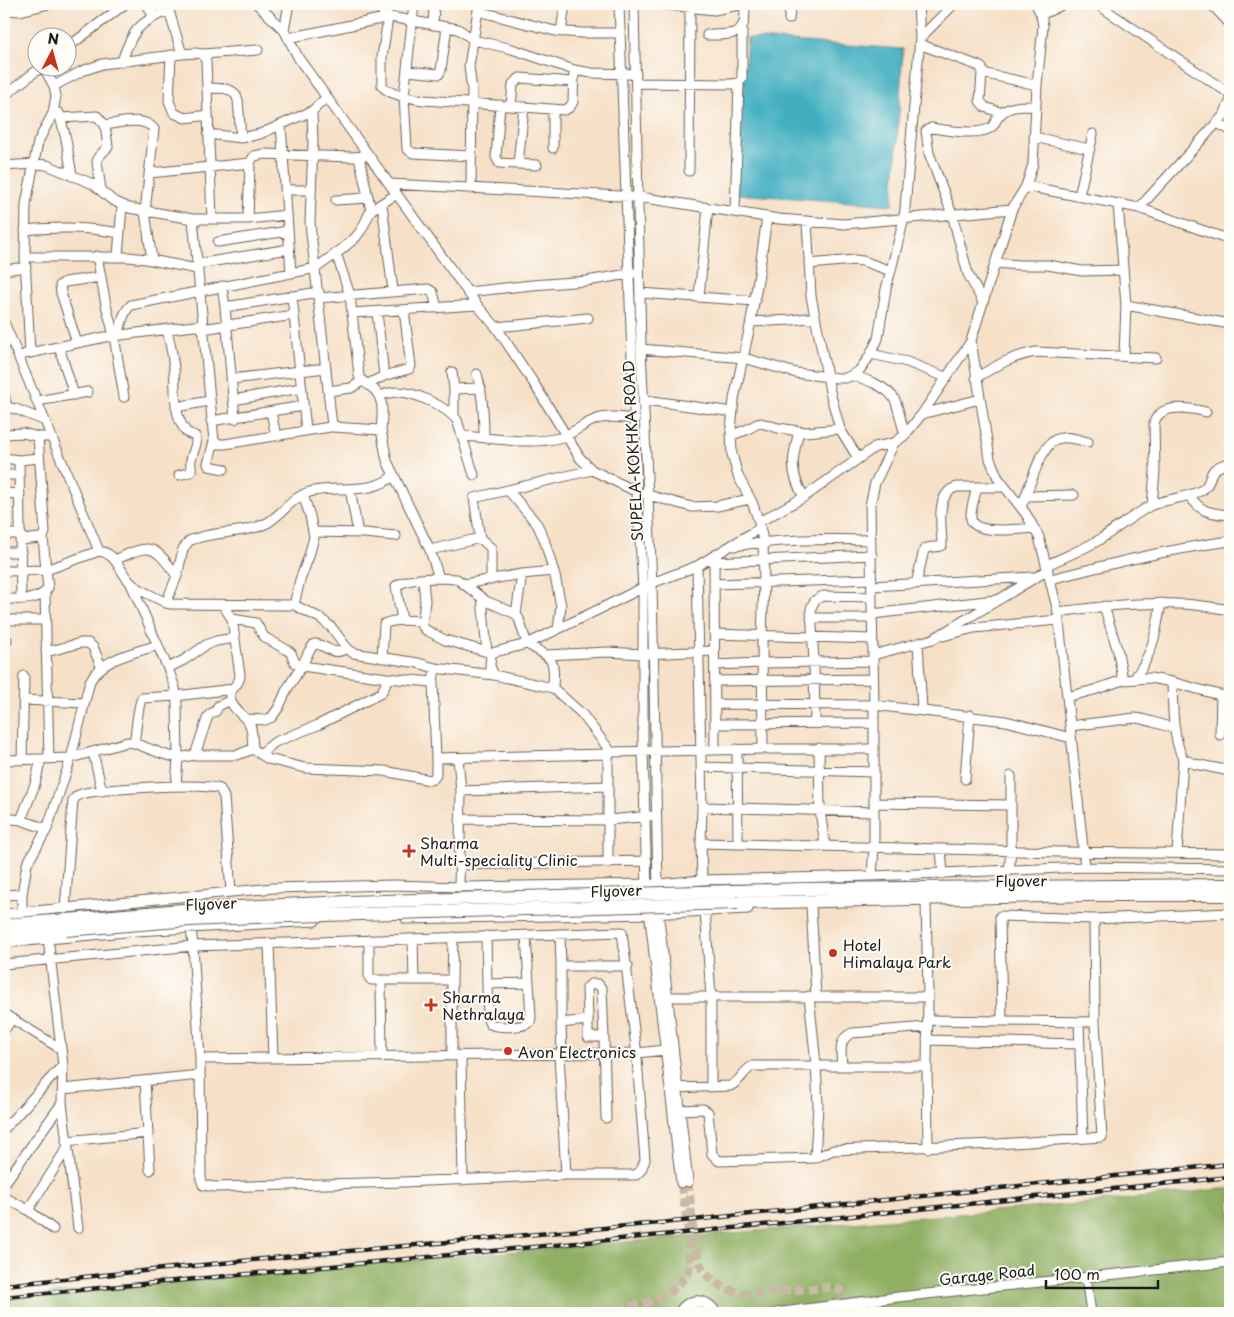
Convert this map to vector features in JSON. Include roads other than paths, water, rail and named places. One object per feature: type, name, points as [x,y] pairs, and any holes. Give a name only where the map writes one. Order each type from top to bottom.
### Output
[{"type":"highway","name":"Flyover","points":[[4,925],[194,909],[348,902],[804,889],[1230,885]]},
{"type":"highway","name":"Flyover","points":[[4,936],[66,920],[190,920],[691,904],[1079,895],[1230,895]]},
{"type":"main road","points":[[680,1313],[684,1306],[696,1301],[707,1304],[715,1313]]},
{"type":"street","points":[[4,10],[20,11],[49,4]]},
{"type":"street","points":[[78,39],[125,4]]},
{"type":"street","points":[[147,4],[154,16]]},
{"type":"street","points":[[257,4],[286,34],[299,59],[327,97],[363,155],[390,184],[498,332],[533,382],[580,458],[592,470],[637,492],[692,507],[716,506],[750,499]]},
{"type":"street","points":[[286,34],[289,4]]},
{"type":"street","points":[[374,4],[389,18]]},
{"type":"street","points":[[414,4],[404,96],[408,151],[413,153],[471,156]]},
{"type":"street","points":[[433,24],[434,4]]},
{"type":"street","points":[[561,32],[565,4]]},
{"type":"street","name":"SUPELA-KOKHKA ROAD","points":[[619,4],[636,419],[637,492],[643,588],[643,752],[646,884],[653,896]]},
{"type":"street","name":"SUPELA-KOKHKA ROAD","points":[[634,4],[641,349],[649,495],[658,816],[658,884],[653,896]]},
{"type":"street","points":[[660,4],[714,10],[744,4],[745,18],[742,28],[742,78],[739,83],[735,212]]},
{"type":"street","points":[[789,19],[791,4]]},
{"type":"street","points":[[641,349],[744,358],[796,373],[828,377],[846,378],[853,376],[859,371],[871,354],[878,338],[886,289],[904,218],[919,41],[918,4]]},
{"type":"street","points":[[919,41],[954,4]]},
{"type":"street","points":[[759,522],[804,497],[875,447],[894,443],[905,435],[922,414],[970,341],[1012,209],[1026,186],[1033,164],[1037,85],[1043,26],[1036,4]]},
{"type":"street","points":[[1041,15],[1064,4]]},
{"type":"street","points":[[1097,4],[1230,94]]},
{"type":"street","points":[[1209,4],[1221,8],[1230,24]]},
{"type":"street","points":[[689,171],[690,6]]},
{"type":"street","points":[[122,61],[128,42],[145,20],[168,7],[182,54]]},
{"type":"street","points":[[471,189],[472,103],[469,66],[478,8],[561,32],[619,33]]},
{"type":"street","points":[[286,34],[389,18],[458,29],[474,40],[512,49],[574,70],[592,73],[621,73],[636,78],[689,83],[739,83]]},
{"type":"street","points":[[389,18],[382,57],[382,86],[386,90],[404,96],[424,100],[565,110],[570,107],[572,102],[574,70]]},
{"type":"street","points":[[407,71],[439,74],[448,27]]},
{"type":"street","points":[[706,35],[733,34],[742,28]]},
{"type":"street","points":[[919,41],[982,68],[980,101],[985,107],[1002,113]]},
{"type":"street","points":[[54,86],[82,71],[102,64],[182,54],[258,50]]},
{"type":"street","points":[[203,54],[206,61],[212,219]]},
{"type":"street","points":[[172,55],[169,101],[174,113],[185,118],[208,115]]},
{"type":"street","points":[[982,73],[1037,85]]},
{"type":"street","points":[[4,96],[28,77]]},
{"type":"street","points":[[30,353],[25,257],[26,204],[38,142],[55,104],[54,86],[50,78]]},
{"type":"street","points":[[511,106],[516,79],[573,82]]},
{"type":"street","points":[[206,88],[234,91],[238,100],[241,138]]},
{"type":"street","points":[[208,134],[241,138],[260,134],[312,111],[327,97]]},
{"type":"street","points":[[1139,208],[1217,122],[1227,116],[1230,102]]},
{"type":"street","points":[[55,104],[60,118],[72,176]]},
{"type":"street","points":[[500,105],[496,159],[499,163],[537,165]]},
{"type":"street","points":[[983,302],[968,274],[952,214],[929,153],[926,131],[930,128],[984,131],[992,127],[1002,113],[1016,106],[1036,106]]},
{"type":"street","points":[[518,164],[524,107]]},
{"type":"street","points":[[553,109],[553,148]]},
{"type":"street","points":[[312,111],[313,154],[310,223],[333,426]]},
{"type":"street","points":[[60,118],[97,116],[106,125],[108,147],[97,162],[101,189]]},
{"type":"street","points":[[106,125],[138,122],[151,126],[154,129],[145,212],[152,260]]},
{"type":"street","points":[[1217,122],[1230,130]]},
{"type":"street","points":[[281,125],[291,273]]},
{"type":"street","points":[[1079,196],[1093,134]]},
{"type":"street","points":[[1034,137],[1089,149]]},
{"type":"street","points":[[248,219],[250,163],[252,157],[284,154],[363,155]]},
{"type":"street","points":[[363,155],[371,210]]},
{"type":"street","points":[[149,173],[250,163]]},
{"type":"street","points":[[4,166],[34,164],[47,166],[83,179],[101,189],[112,200],[122,206],[145,212],[193,219],[248,219],[286,215]]},
{"type":"street","points":[[390,184],[639,197],[767,217],[844,224],[1012,209]]},
{"type":"street","points":[[1026,186],[1139,208],[1230,240]]},
{"type":"street","points":[[285,190],[312,190]]},
{"type":"street","points":[[116,336],[122,323],[124,312],[131,305],[316,268],[336,254],[362,229],[371,210],[397,194]]},
{"type":"street","points":[[336,200],[368,198]]},
{"type":"street","points":[[382,204],[393,291]]},
{"type":"street","points":[[1118,204],[1126,305],[1124,356]]},
{"type":"street","points":[[118,256],[122,206]]},
{"type":"street","points":[[699,296],[708,208]]},
{"type":"street","points":[[763,749],[763,541],[759,522],[738,476],[732,454],[732,435],[733,412],[755,301],[767,217]]},
{"type":"street","points":[[193,219],[214,441],[208,464],[224,469]]},
{"type":"street","points":[[808,221],[809,264],[815,317],[833,403],[840,429],[858,458]]},
{"type":"street","points":[[25,230],[63,227],[88,228],[120,233]]},
{"type":"street","points":[[218,242],[288,231]]},
{"type":"street","points":[[25,257],[118,256],[197,267],[289,249]]},
{"type":"street","points":[[336,254],[350,295],[356,363],[359,376],[372,389],[383,405],[381,430],[388,461],[430,550],[439,578]]},
{"type":"street","points":[[97,256],[116,336],[124,397]]},
{"type":"street","points":[[809,264],[854,260],[863,261],[891,271]]},
{"type":"street","points":[[995,263],[1048,265],[1082,271],[1123,270]]},
{"type":"street","points":[[4,270],[26,267]]},
{"type":"street","points":[[468,292],[587,281],[629,273],[640,273]]},
{"type":"street","points":[[77,343],[60,285],[65,282],[101,277]]},
{"type":"street","points":[[222,286],[235,418]]},
{"type":"street","points":[[225,307],[292,296],[350,295],[430,290],[434,294],[437,308]]},
{"type":"street","points":[[640,293],[755,301]]},
{"type":"street","points":[[292,296],[306,430]]},
{"type":"street","points":[[352,314],[477,305]]},
{"type":"street","points":[[1126,305],[1230,324]]},
{"type":"street","points":[[372,389],[384,376],[406,370],[411,366],[404,310]]},
{"type":"street","points":[[377,312],[384,376]]},
{"type":"street","points":[[18,356],[116,336],[226,325],[294,315]]},
{"type":"street","points":[[751,322],[815,317]]},
{"type":"street","points":[[498,332],[588,318]]},
{"type":"street","points":[[4,322],[52,437],[108,555],[131,584],[168,668],[176,696],[178,758],[176,786]]},
{"type":"street","points":[[168,330],[174,361],[176,407],[184,430],[197,439],[191,459],[191,472],[179,475]]},
{"type":"street","points":[[970,341],[990,459],[998,478],[1021,507],[1039,537],[1049,571],[1058,616],[1085,867]]},
{"type":"street","points":[[59,347],[74,395]]},
{"type":"street","points":[[976,378],[1003,361],[1022,354],[1036,352],[1156,358]]},
{"type":"street","points":[[871,354],[907,362],[945,377]]},
{"type":"street","points":[[231,380],[326,368]]},
{"type":"street","points":[[452,372],[454,415]]},
{"type":"street","points":[[477,374],[484,410],[484,437]]},
{"type":"street","points":[[853,376],[874,382],[894,399],[905,435]]},
{"type":"street","points":[[233,400],[301,388]]},
{"type":"street","points":[[328,391],[351,388],[399,392],[411,394],[445,409],[454,415],[457,420],[474,475]]},
{"type":"street","points":[[454,389],[481,388]]},
{"type":"street","points":[[37,401],[88,392]]},
{"type":"street","points":[[4,395],[5,407],[45,421]]},
{"type":"street","points":[[922,414],[980,399]]},
{"type":"street","points":[[644,400],[733,412]]},
{"type":"street","points":[[176,407],[209,402]]},
{"type":"street","points":[[211,422],[304,406]]},
{"type":"street","points":[[1152,505],[1155,490],[1154,430],[1156,418],[1163,411],[1175,408],[1195,409],[1206,412]]},
{"type":"street","points":[[271,412],[276,436]]},
{"type":"street","points":[[463,436],[546,440],[565,435],[605,417],[636,419]]},
{"type":"street","points":[[732,435],[761,423],[799,431],[840,429]]},
{"type":"street","points":[[214,441],[225,444],[333,426],[381,430]]},
{"type":"street","points":[[799,431],[793,473],[804,497]]},
{"type":"street","points":[[4,434],[23,433],[38,437],[52,437]]},
{"type":"street","points":[[21,820],[45,759],[47,700],[45,593],[48,588],[43,538],[45,532],[38,437]]},
{"type":"street","points":[[1021,507],[1042,457],[1052,442],[1063,438],[1088,442]]},
{"type":"street","points":[[872,876],[874,847],[874,705],[870,505],[875,483],[894,443]]},
{"type":"street","points":[[4,458],[19,460],[39,458]]},
{"type":"street","points":[[19,460],[22,599]]},
{"type":"street","points":[[933,639],[1049,571],[1152,505],[1204,489],[1214,470],[1230,463]]},
{"type":"street","points":[[491,580],[491,548],[480,538],[474,498],[592,470]]},
{"type":"street","points":[[4,475],[19,475]]},
{"type":"street","points":[[166,602],[177,576],[183,549],[189,541],[266,523],[303,495],[313,491],[375,486],[388,481],[394,475]]},
{"type":"street","points":[[916,584],[924,550],[942,545],[941,508],[948,493],[957,487],[1005,487]]},
{"type":"street","points":[[977,487],[971,513],[973,524],[986,530],[1034,528]]},
{"type":"street","points":[[350,489],[358,533]]},
{"type":"street","points":[[508,490],[537,524],[544,539],[561,606],[558,629]]},
{"type":"street","points":[[4,494],[20,494]]},
{"type":"street","points":[[294,605],[300,580],[313,544],[310,516],[303,495]]},
{"type":"street","points":[[1189,495],[1196,505],[1206,512],[1230,515]]},
{"type":"street","points":[[1027,496],[1074,496]]},
{"type":"street","points":[[382,658],[384,624],[402,620],[418,622],[426,630],[440,638],[489,652],[527,644],[652,583],[714,559],[728,547],[760,528],[759,522]]},
{"type":"street","points":[[313,532],[396,536]]},
{"type":"street","points":[[4,534],[43,538]]},
{"type":"street","points":[[430,550],[480,538]]},
{"type":"street","points":[[728,547],[763,541],[810,539],[871,540]]},
{"type":"street","points":[[1049,571],[1230,541]]},
{"type":"street","points":[[4,571],[46,570],[108,555],[150,549],[161,554],[177,576]]},
{"type":"street","points":[[4,552],[21,552]]},
{"type":"street","points":[[714,559],[872,555]]},
{"type":"street","points":[[714,559],[715,750]]},
{"type":"street","points":[[697,566],[702,880]]},
{"type":"street","points":[[464,584],[522,574],[553,571]]},
{"type":"street","points":[[516,614],[522,574]]},
{"type":"street","points":[[714,584],[764,581],[916,584],[1036,577]]},
{"type":"street","points":[[422,625],[425,600],[423,579]]},
{"type":"street","points":[[402,620],[396,586],[423,579],[457,579],[482,598],[516,614],[527,644],[551,660],[554,669],[553,688]]},
{"type":"street","points":[[131,584],[166,602],[223,605],[294,605],[320,618],[332,628],[346,648],[353,653],[418,663],[435,668],[494,675],[553,688],[582,714],[609,753],[608,863]]},
{"type":"street","points":[[4,599],[37,597],[45,593]]},
{"type":"street","points":[[815,723],[812,603],[816,598],[823,596],[872,597]]},
{"type":"street","points":[[482,598],[490,666],[494,675]]},
{"type":"street","points":[[812,618],[872,616],[998,600]]},
{"type":"street","points":[[1135,678],[1144,666],[1151,651],[1161,603]]},
{"type":"street","points":[[714,665],[873,658],[918,643],[974,628],[1058,616],[1104,606],[1161,603],[1230,610]]},
{"type":"street","points":[[223,605],[232,619],[240,679],[230,693],[231,700],[240,714],[246,718],[265,720],[272,717],[314,644],[338,652],[346,648]]},
{"type":"street","points":[[1104,606],[1118,652],[1123,680]]},
{"type":"street","points":[[232,619],[256,623],[264,637],[291,653],[295,663],[302,666],[387,678],[434,682]]},
{"type":"street","points":[[4,620],[46,629]]},
{"type":"street","points":[[714,634],[872,639]]},
{"type":"street","points":[[168,668],[206,645],[235,638]]},
{"type":"street","points":[[46,652],[88,643],[93,647],[101,666]]},
{"type":"street","points":[[918,643],[922,710]]},
{"type":"street","points":[[22,912],[22,894],[27,864],[46,829],[72,758],[90,681],[101,666],[158,645]]},
{"type":"street","points":[[546,655],[607,652],[643,654],[698,650],[714,651]]},
{"type":"street","points":[[246,718],[251,728],[257,752],[268,759],[305,768],[384,771],[430,780],[436,775],[435,668]]},
{"type":"street","points":[[24,676],[24,700],[12,760],[72,758],[127,742],[178,758],[196,755],[237,755],[257,752],[275,742],[318,725],[381,693],[386,686],[387,678]]},
{"type":"street","points":[[1067,697],[1135,678],[1150,678],[1172,682],[1226,697],[1220,735]]},
{"type":"street","points":[[715,682],[873,679]]},
{"type":"street","points":[[1172,682],[1175,728],[1183,759],[1177,853]]},
{"type":"street","points":[[134,743],[140,700],[143,698],[233,689]]},
{"type":"street","points":[[24,700],[84,703]]},
{"type":"street","points":[[196,755],[210,714],[216,712],[218,706],[231,700]]},
{"type":"street","points":[[715,704],[874,705],[970,715],[1006,721],[1071,738]]},
{"type":"street","points":[[965,779],[970,715]]},
{"type":"street","points":[[1070,726],[1135,718],[1146,719],[1160,725],[1175,728]]},
{"type":"street","points":[[715,724],[873,723]]},
{"type":"street","points":[[819,748],[820,811],[825,845]]},
{"type":"street","points":[[436,758],[736,749],[873,749]]},
{"type":"street","points":[[736,749],[738,844]]},
{"type":"street","points":[[93,752],[102,791]]},
{"type":"street","points":[[458,758],[461,791],[459,887]]},
{"type":"street","points":[[1183,759],[1195,764],[1230,770]]},
{"type":"street","points":[[701,767],[874,772]]},
{"type":"street","points":[[1010,871],[1011,776]]},
{"type":"street","points":[[66,920],[72,801],[78,795],[102,791],[176,786],[220,789],[223,793],[231,892]]},
{"type":"street","points":[[461,791],[608,786]]},
{"type":"street","points":[[702,807],[820,811],[874,807],[1010,805]]},
{"type":"street","points":[[460,819],[609,820],[658,816]]},
{"type":"street","points":[[4,818],[21,820],[46,829]]},
{"type":"street","points":[[701,843],[1230,854]]},
{"type":"street","points":[[941,848],[943,874]]},
{"type":"street","points":[[458,864],[647,862]]},
{"type":"street","points":[[4,914],[22,912],[66,920],[231,892],[273,888],[394,884],[459,887],[658,884],[702,880],[943,874],[1085,867],[1230,869]]},
{"type":"street","points":[[4,895],[22,894]]},
{"type":"street","points":[[653,896],[653,914],[665,1050],[674,1088],[680,1110],[685,1182],[674,1088],[667,997],[653,914]]},
{"type":"street","points":[[4,943],[191,928],[335,920],[653,914],[811,905],[926,902],[1230,900]]},
{"type":"street","points":[[926,902],[928,1148]]},
{"type":"street","points":[[811,905],[818,1105],[815,1158]]},
{"type":"street","points":[[705,910],[711,996],[711,1087]]},
{"type":"street","points":[[1002,1021],[1000,916],[1094,919],[1230,913]]},
{"type":"street","points":[[514,917],[515,935]]},
{"type":"street","points":[[680,1110],[703,1109],[708,1112],[712,1154],[719,1161],[815,1158],[833,1150],[928,1148],[1102,1137],[1095,1022],[1094,919]]},
{"type":"street","points":[[4,964],[193,946],[622,932],[628,966],[645,1160],[642,1170],[636,1175],[208,1187],[203,1185],[201,1178],[200,1059],[193,946],[191,928]]},
{"type":"street","points":[[560,934],[561,1055],[566,1176]]},
{"type":"street","points":[[486,936],[488,1022],[495,1026],[524,1025],[530,1022],[526,935]]},
{"type":"street","points":[[452,1056],[453,937]]},
{"type":"street","points":[[48,938],[63,1065],[62,1103],[66,1145],[78,1228]]},
{"type":"street","points":[[413,939],[414,980]]},
{"type":"street","points":[[369,940],[369,977],[371,980],[452,980]]},
{"type":"street","points":[[269,943],[273,1058]]},
{"type":"street","points":[[561,966],[628,966]]},
{"type":"street","points":[[381,980],[382,1057]]},
{"type":"street","points":[[487,984],[529,982]]},
{"type":"street","points":[[604,1037],[588,1037],[587,988],[590,984],[598,984],[602,990],[604,1037],[603,1054],[606,1118]]},
{"type":"street","points":[[667,997],[928,997]]},
{"type":"street","points":[[4,1014],[61,1049]]},
{"type":"street","points":[[4,1030],[12,1019]]},
{"type":"street","points":[[561,1023],[588,1020]]},
{"type":"street","points":[[842,1065],[841,1044],[847,1035],[860,1031],[928,1024],[1002,1021],[1095,1022]]},
{"type":"street","points":[[1079,1022],[1083,1138]]},
{"type":"street","points":[[927,1040],[1080,1044]]},
{"type":"street","points":[[200,1059],[636,1054],[665,1050]]},
{"type":"street","points":[[461,1056],[464,1180]]},
{"type":"street","points":[[674,1088],[735,1084],[746,1070],[753,1066],[816,1064],[927,1066]]},
{"type":"street","points":[[4,1129],[63,1065]]},
{"type":"street","points":[[63,1090],[200,1075]]},
{"type":"street","points":[[145,1081],[150,1170]]},
{"type":"street","points":[[4,1184],[62,1103]]},
{"type":"street","points":[[66,1145],[148,1133]]},
{"type":"street","points":[[28,1210],[66,1145]]},
{"type":"street","points":[[4,1197],[28,1210],[53,1229]]},
{"type":"street","name":"Garage Road","points":[[776,1313],[898,1297],[1230,1262]]},
{"type":"street","points":[[1086,1277],[1091,1313]]},
{"type":"water","points":[[747,38],[903,49],[893,205],[736,194]]},
{"type":"tunnel","points":[[688,1182],[698,1256],[705,1273],[713,1280],[742,1294],[833,1287],[843,1293],[847,1304]]},
{"type":"tunnel","points":[[577,1313],[586,1309],[625,1307],[650,1302],[673,1290],[686,1276],[690,1251],[681,1183]]},
{"type":"railway","points":[[4,1285],[293,1256],[693,1220],[1230,1164]]},
{"type":"railway","points":[[4,1297],[694,1232],[1230,1177]]},
{"type":"place","name":"Sharma Multi-speciality Clinic","points":[[409,851]]},
{"type":"place","name":"Hotel Himalaya Park","points":[[833,953]]},
{"type":"place","name":"Sharma Nethralaya","points":[[431,1005]]},
{"type":"place","name":"Avon Electronics","points":[[508,1051]]}]
